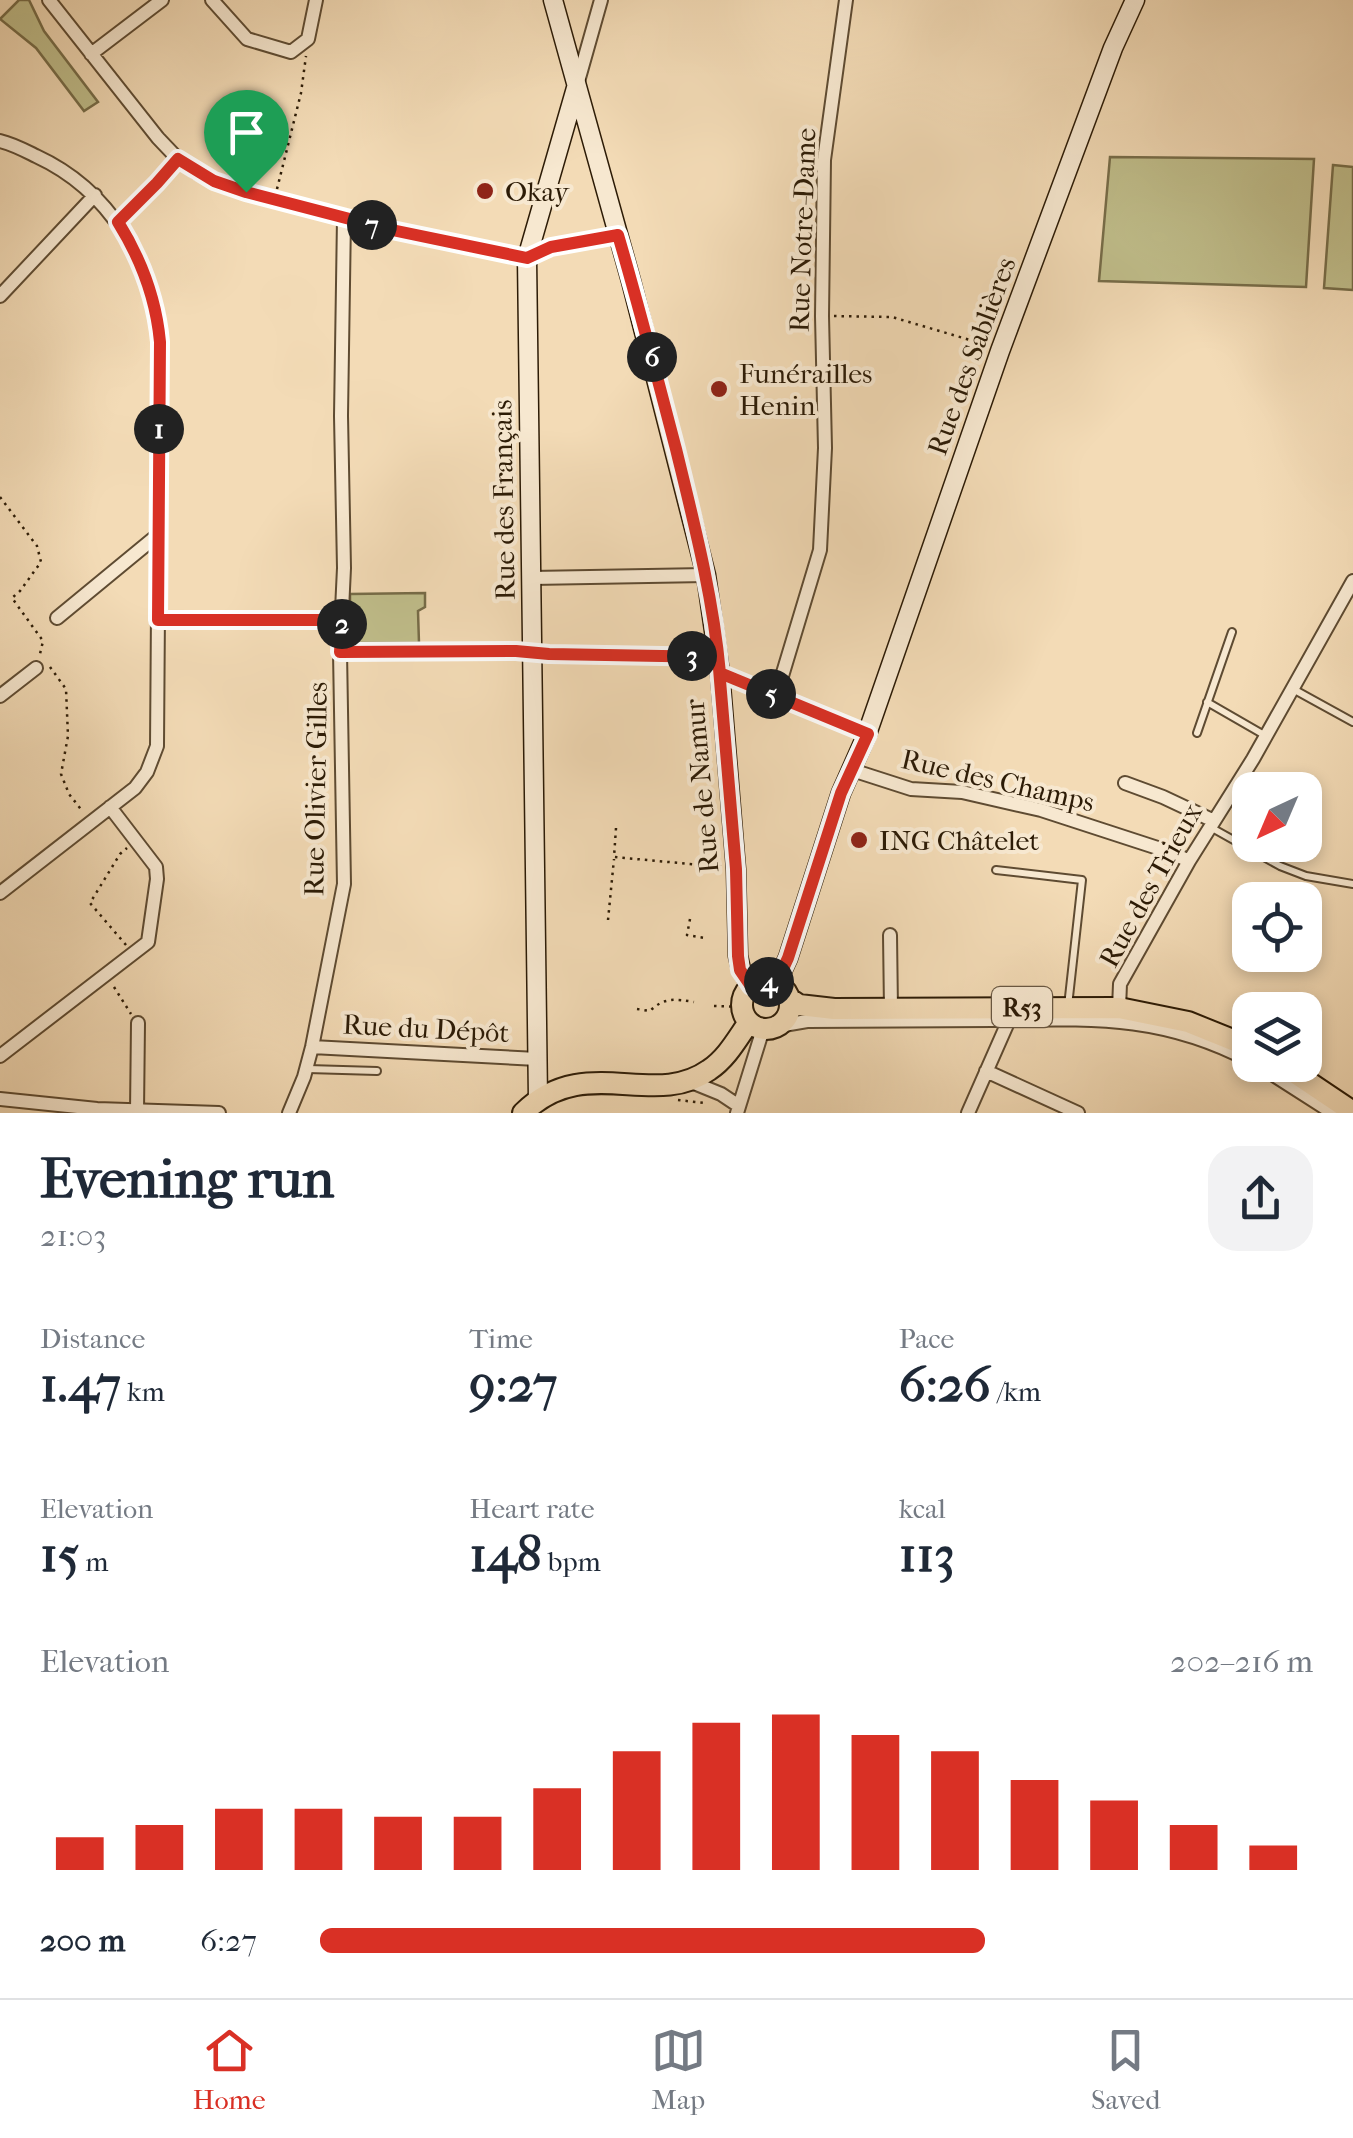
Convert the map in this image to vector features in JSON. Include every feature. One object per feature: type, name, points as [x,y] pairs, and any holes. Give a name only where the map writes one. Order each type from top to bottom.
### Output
[{"type":"main road","name":"Rue de Namur","points":[[553,0],[666,410],[706,574],[719,665],[736,869],[738,956],[740,970],[751,986]]},
{"type":"main road","name":"Rue des Sablières","points":[[783,991],[788,958],[841,793],[868,734],[1000,351],[1107,64],[1135,0]]},
{"type":"main road","name":"Rue des Français","points":[[531,1106],[538,1059],[527,258],[576,88]]},
{"type":"main road","name":"R53","points":[[751,986],[766,981],[799,1005],[809,1007],[1120,1008],[1188,1022],[1232,1040]]},
{"type":"main road","points":[[751,986],[743,1000],[758,1021]]},
{"type":"main road","points":[[531,1106],[557,1088],[587,1083],[653,1085],[689,1081],[721,1060],[758,1021],[788,1014],[783,991]]},
{"type":"main road","points":[[1308,1082],[1353,1112]]},
{"type":"street","points":[[49,0],[178,159],[230,188],[344,218],[527,258],[551,247],[618,235]]},
{"type":"street","points":[[92,54],[162,0]]},
{"type":"street","points":[[212,0],[246,39],[291,52],[308,39],[316,0]]},
{"type":"street","points":[[576,88],[601,0]]},
{"type":"street","name":"Rue Notre-Dame","points":[[776,696],[820,550],[825,448],[824,160],[846,0]]},
{"type":"street","points":[[0,141],[53,164],[96,196],[118,222],[144,270],[160,342],[157,746],[147,772],[135,788],[0,893]]},
{"type":"street","points":[[118,222],[178,159]]},
{"type":"street","points":[[0,296],[96,196]]},
{"type":"street","name":"Rue Olivier Gilles","points":[[289,1113],[312,1047],[344,884],[340,652],[344,218]]},
{"type":"street","points":[[57,618],[159,534]]},
{"type":"street","points":[[532,578],[706,574]]},
{"type":"street","name":"Rue des Trieux","points":[[1120,1008],[1120,984],[1353,581]]},
{"type":"street","points":[[340,652],[532,652],[719,665],[776,696],[868,734]]},
{"type":"street","points":[[0,696],[36,668]]},
{"type":"street","name":"Rue des Champs","points":[[852,770],[911,789],[962,792],[1041,810],[1189,860]]},
{"type":"street","points":[[1125,783],[1164,797],[1212,824]]},
{"type":"street","points":[[0,1056],[148,942],[156,867],[110,807]]},
{"type":"street","points":[[890,934],[891,1010]]},
{"type":"street","points":[[689,1081],[721,1094],[738,1109],[758,1021],[1086,1018],[1145,1024],[1187,1035],[1232,1054]]},
{"type":"street","points":[[968,1113],[1009,1020]]},
{"type":"street","points":[[137,1111],[138,1023]]},
{"type":"street","name":"Rue du Dépôt","points":[[312,1047],[538,1059]]},
{"type":"street","points":[[986,1071],[1078,1113]]},
{"type":"street","points":[[1284,1082],[1330,1112]]},
{"type":"street","points":[[0,1099],[137,1111],[218,1113]]},
{"type":"lane","points":[[1197,733],[1232,632]]},
{"type":"lane","points":[[1292,689],[1353,722]]},
{"type":"lane","points":[[1207,702],[1266,736]]},
{"type":"lane","points":[[1212,824],[1280,866],[1306,876],[1353,884]]},
{"type":"lane","points":[[996,870],[1082,880],[1068,1006]]},
{"type":"lane","points":[[306,1069],[377,1071]]},
{"type":"path","points":[[274,200],[302,94],[308,39]]},
{"type":"path","points":[[822,316],[892,316],[970,340]]},
{"type":"path","points":[[0,497],[37,546],[41,562],[12,598],[43,641],[40,654],[66,689],[68,736],[62,774],[69,794],[91,822]]},
{"type":"path","points":[[158,620],[342,620]]},
{"type":"path","points":[[608,920],[616,828]]},
{"type":"path","points":[[132,954],[90,903],[120,854],[136,841]]},
{"type":"path","points":[[614,857],[736,869]]},
{"type":"path","points":[[690,919],[686,934],[705,938]]},
{"type":"path","points":[[106,975],[138,1023]]},
{"type":"path","points":[[638,1009],[650,1011],[671,998],[694,1002]]},
{"type":"path","points":[[714,1006],[758,1021]]},
{"type":"shaded area","points":[[19,0],[29,0],[44,31],[98,102],[84,111],[36,48],[0,19]]},
{"type":"shaded area","points":[[1110,157],[1314,159],[1306,287],[1099,281]]},
{"type":"shaded area","points":[[1333,165],[1353,167],[1353,290],[1324,288]]},
{"type":"shaded area","points":[[425,593],[425,607],[418,611],[419,643],[350,643],[350,594]]},
{"type":"place","name":"Okay","points":[[485,191]]},
{"type":"place","name":"Funérailles Henin","points":[[719,389]]},
{"type":"place","name":"ING Châtelet","points":[[859,840]]},
{"type":"route","points":[[246,192],[214,181],[178,159],[118,222],[144,270],[158,320],[158,620],[342,620],[340,652],[516,651],[718,657],[736,869],[740,970],[751,986],[766,981],[776,984],[784,970],[841,793],[868,734],[720,673],[718,657],[712,611],[706,574],[618,235],[551,247],[527,258],[392,230],[246,192]]}]
